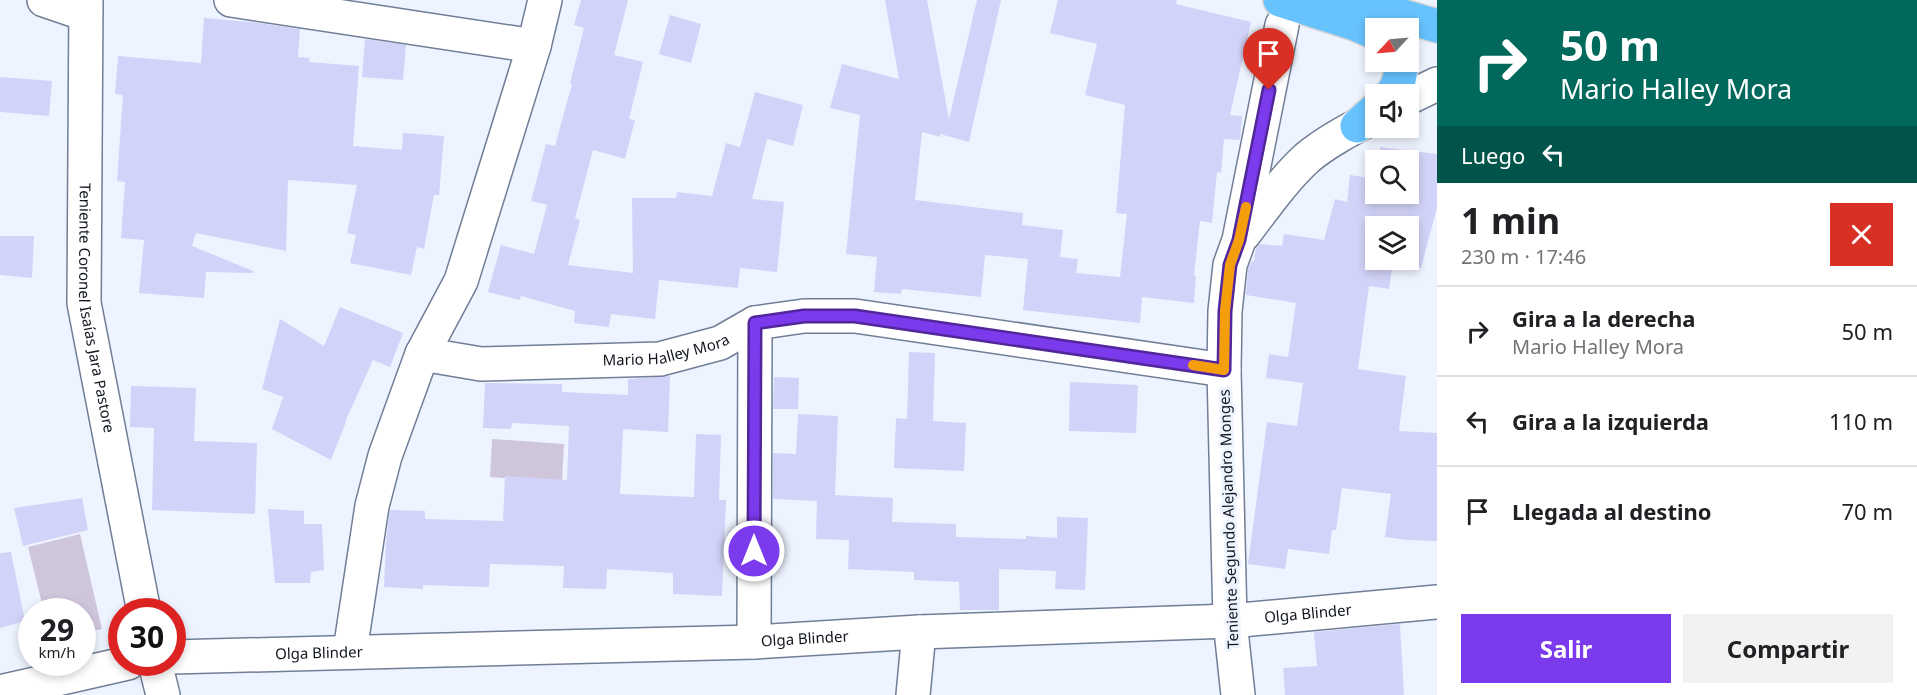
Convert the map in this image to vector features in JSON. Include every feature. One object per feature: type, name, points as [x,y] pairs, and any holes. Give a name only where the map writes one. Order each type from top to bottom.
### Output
[{"type":"highway","points":[[1348,0],[1437,26]]},
{"type":"highway","points":[[1281,13],[1352,23],[1365,28]]},
{"type":"street","points":[[44,0],[85,7]]},
{"type":"street","points":[[231,0],[534,46]]},
{"type":"street","points":[[350,651],[372,506],[386,456],[423,354],[461,281],[534,46],[545,0]]},
{"type":"street","name":"Teniente Coronel Isaías Jara Pastore","points":[[85,7],[84,303],[141,598]]},
{"type":"street","name":"Teniente Segundo Alejandro Monges","points":[[1238,695],[1230,621],[1224,370],[1225,311],[1230,265],[1239,240],[1281,13]]},
{"type":"street","points":[[1419,93],[1437,84]]},
{"type":"street","points":[[1419,113],[1437,109]]},
{"type":"street","points":[[1239,240],[1280,187],[1308,157],[1365,123]]},
{"type":"street","name":"Mario Halley Mora","points":[[423,354],[480,364],[660,358],[720,343],[755,323],[804,316],[855,316],[1224,370]]},
{"type":"street","points":[[754,642],[755,323]]},
{"type":"street","name":"Olga Blinder","points":[[186,657],[754,642],[919,632],[1230,621],[1437,602]]},
{"type":"street","points":[[913,695],[919,632]]},
{"type":"street","points":[[0,692],[108,668]]},
{"type":"street","points":[[158,676],[163,695]]},
{"type":"shaded area","points":[[492,439],[564,444],[562,482],[490,477]]},
{"type":"shaded area","points":[[80,534],[95,598],[41,598],[28,547]]},
{"type":"shaded area","points":[[96,603],[102,629],[96,630]]},
{"type":"building","points":[[581,0],[628,0],[614,55],[643,62],[629,119],[635,120],[625,159],[593,150],[575,218],[580,220],[568,265],[633,273],[632,198],[676,198],[677,192],[712,196],[726,143],[740,147],[755,92],[803,105],[793,146],[767,139],[752,199],[784,202],[777,272],[740,268],[738,288],[659,280],[655,319],[611,314],[609,327],[574,323],[575,311],[521,296],[520,300],[488,292],[501,245],[534,254],[547,205],[531,201],[546,144],[555,146],[572,84],[570,83],[584,28],[574,25]]},
{"type":"building","points":[[885,0],[927,0],[949,119],[977,0],[1001,0],[969,142],[922,132],[915,200],[1023,213],[1022,225],[1063,230],[1060,257],[1078,259],[1076,273],[1120,277],[1127,214],[1116,213],[1125,105],[1085,95],[1097,44],[1050,33],[1058,0],[1177,0],[1176,4],[1251,22],[1230,115],[1242,116],[1240,140],[1224,139],[1221,173],[1217,172],[1212,223],[1200,221],[1194,275],[1196,276],[1194,303],[1142,297],[1140,323],[1023,310],[1028,259],[985,255],[981,297],[902,289],[901,294],[874,292],[877,257],[846,254],[860,115],[830,108],[842,64],[899,79]]},
{"type":"building","points":[[670,15],[701,24],[691,63],[659,54]]},
{"type":"building","points":[[204,18],[300,29],[298,57],[310,58],[309,62],[359,66],[353,146],[402,150],[403,133],[444,136],[439,195],[434,195],[424,249],[417,247],[411,275],[350,263],[356,235],[347,233],[357,185],[288,180],[286,251],[196,233],[192,246],[253,271],[253,273],[206,272],[204,298],[139,293],[144,240],[121,238],[125,182],[117,181],[123,95],[115,94],[118,56],[201,63]]},
{"type":"building","points":[[365,39],[406,45],[403,80],[362,77]]},
{"type":"building","points":[[0,77],[52,81],[49,116],[0,112]]},
{"type":"building","points":[[1380,147],[1404,150],[1380,150]]},
{"type":"building","points":[[1419,152],[1437,154],[1437,208],[1421,268],[1419,268],[1419,216],[1365,216],[1365,270],[1392,270],[1389,289],[1369,286],[1358,369],[1406,376],[1399,431],[1437,433],[1437,541],[1385,537],[1391,494],[1342,488],[1336,530],[1332,530],[1329,554],[1288,549],[1285,569],[1248,564],[1267,422],[1297,426],[1303,383],[1266,378],[1269,354],[1288,357],[1296,303],[1246,295],[1248,269],[1254,261],[1256,248],[1260,244],[1282,246],[1284,234],[1324,240],[1335,199],[1347,202],[1350,175],[1365,177],[1365,204],[1419,204]]},
{"type":"building","points":[[0,236],[34,236],[32,278],[0,275]]},
{"type":"building","points":[[340,307],[403,333],[390,367],[373,360],[345,422],[331,460],[272,429],[283,397],[262,389],[280,319],[324,346]]},
{"type":"building","points":[[909,352],[935,353],[933,421],[966,423],[964,471],[894,468],[896,418],[907,419]]},
{"type":"building","points":[[670,376],[668,432],[623,429],[620,494],[694,497],[696,434],[721,435],[719,500],[726,500],[722,596],[673,594],[673,573],[607,569],[606,589],[563,588],[564,566],[490,564],[489,587],[423,585],[423,589],[384,587],[390,510],[425,511],[425,519],[503,521],[505,476],[567,480],[569,426],[512,423],[511,429],[483,428],[485,383],[562,384],[562,392],[628,395],[628,379]]},
{"type":"building","points":[[774,377],[799,378],[798,409],[773,409]]},
{"type":"building","points":[[1070,382],[1138,385],[1136,433],[1069,431]]},
{"type":"building","points":[[131,386],[196,388],[194,441],[257,443],[255,514],[152,510],[154,428],[130,427]]},
{"type":"building","points":[[798,414],[838,416],[835,495],[893,498],[892,522],[956,524],[956,537],[1026,539],[1026,536],[1057,538],[1057,517],[1088,518],[1085,590],[1055,589],[1056,571],[999,569],[999,610],[960,610],[959,582],[914,580],[914,572],[848,569],[849,540],[816,539],[817,501],[773,499],[773,453],[796,454]]},
{"type":"building","points":[[82,498],[88,530],[23,546],[14,508]]},
{"type":"building","points":[[268,509],[304,511],[304,524],[322,524],[324,570],[311,572],[310,583],[275,583]]},
{"type":"building","points":[[11,552],[20,598],[18,598],[18,623],[0,628],[0,553]]},
{"type":"building","points":[[1400,624],[1404,695],[1285,695],[1283,668],[1317,666],[1314,632]]},
{"type":"slow traffic","points":[[1193,365],[1224,370],[1225,311],[1230,265],[1239,240],[1246,207]]},
{"type":"route","points":[[754,551],[755,323],[804,316],[855,316],[1224,370],[1225,311],[1230,265],[1239,240],[1269,90]]}]
